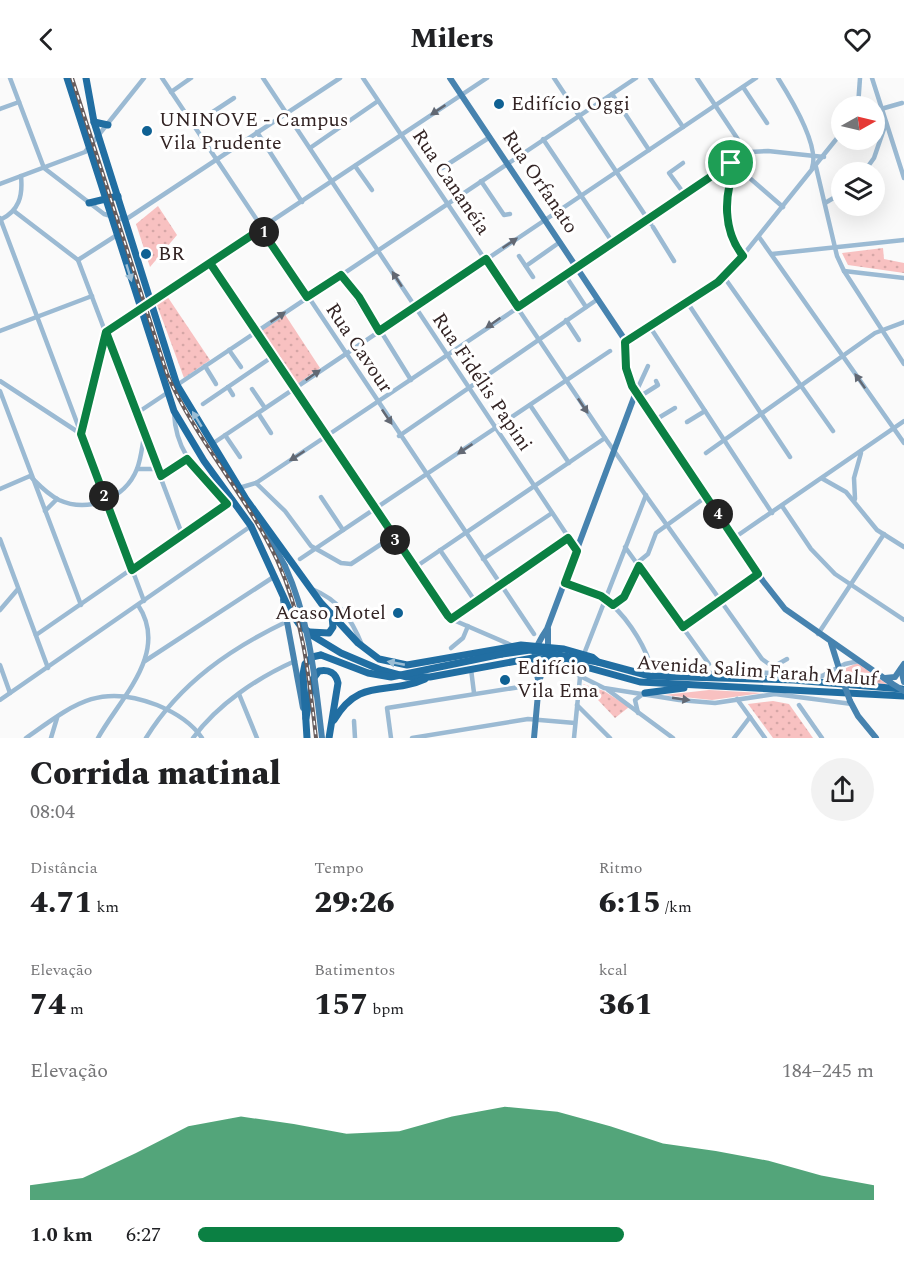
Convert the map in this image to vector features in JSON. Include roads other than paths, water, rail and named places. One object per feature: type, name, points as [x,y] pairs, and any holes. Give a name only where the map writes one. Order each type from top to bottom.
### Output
[{"type":"highway","points":[[86,78],[94,122],[177,385],[239,488],[330,614],[364,650],[387,662],[417,665],[511,645],[598,662]]},
{"type":"highway","points":[[67,81],[174,411],[230,502],[251,526],[282,596],[299,624],[325,645],[381,670],[407,677],[430,677]]},
{"type":"highway","points":[[94,122],[108,125]]},
{"type":"highway","points":[[89,203],[118,196]]},
{"type":"highway","points":[[308,632],[329,633],[333,627],[330,614]]},
{"type":"highway","points":[[307,738],[303,669],[312,657],[321,655],[368,673],[391,677],[502,654],[535,651]]},
{"type":"highway","points":[[331,724],[344,704],[361,692],[415,683],[430,677],[471,669],[535,651]]},
{"type":"highway","name":"Avenida Salim Farah Maluf","points":[[547,652],[584,654],[598,662],[650,676],[794,680],[904,690]]},
{"type":"highway","name":"Avenida Salim Farah Maluf","points":[[547,652],[564,661],[640,682],[904,696]]},
{"type":"highway","points":[[306,718],[314,676],[318,671],[326,670],[336,676],[338,683],[329,738]]},
{"type":"highway","points":[[645,693],[692,686]]},
{"type":"main road","name":"Rua Orfanato","points":[[450,78],[625,342],[626,368],[638,395],[758,574],[785,609],[818,634],[904,690]]},
{"type":"main road","points":[[539,684],[535,651],[548,629],[638,395]]},
{"type":"main road","points":[[246,498],[285,566],[299,599],[309,640],[322,738]]},
{"type":"main road","points":[[282,596],[296,661],[307,738]]},
{"type":"main road","points":[[534,738],[539,684],[547,652],[548,629]]},
{"type":"main road","points":[[830,642],[851,702],[876,738]]},
{"type":"main road","points":[[883,677],[892,678],[902,666]]},
{"type":"main road","points":[[902,666],[904,682]]},
{"type":"street","points":[[10,78],[44,168],[89,203],[111,217],[125,220],[339,78]]},
{"type":"street","points":[[0,184],[90,148],[144,78]]},
{"type":"street","name":"Rua Cavour","points":[[162,78],[344,354],[534,634]]},
{"type":"street","points":[[171,92],[191,78]]},
{"type":"street","name":"Rua Fidélis Papini","points":[[263,78],[577,551]]},
{"type":"street","name":"Rua Cananéia","points":[[363,78],[605,438],[762,659]]},
{"type":"street","points":[[81,434],[106,332],[487,78]]},
{"type":"street","points":[[177,385],[636,78]]},
{"type":"street","points":[[650,78],[683,127]]},
{"type":"street","points":[[696,78],[747,153]]},
{"type":"street","points":[[212,444],[756,78]]},
{"type":"street","points":[[778,78],[800,112],[813,158],[814,165],[803,182]]},
{"type":"street","points":[[859,96],[860,78]]},
{"type":"street","points":[[872,78],[878,96]]},
{"type":"street","points":[[556,79],[674,261]]},
{"type":"street","points":[[743,87],[767,123]]},
{"type":"street","points":[[612,94],[649,150]]},
{"type":"street","points":[[193,125],[234,98]]},
{"type":"street","points":[[309,148],[378,101]]},
{"type":"street","points":[[0,109],[19,102]]},
{"type":"street","points":[[885,108],[902,103]]},
{"type":"street","points":[[885,120],[904,178]]},
{"type":"street","points":[[871,162],[886,123]]},
{"type":"street","points":[[257,132],[302,202]]},
{"type":"street","points":[[442,168],[490,136]]},
{"type":"street","points":[[543,139],[613,243]]},
{"type":"street","points":[[625,342],[724,277],[831,147]]},
{"type":"street","points":[[239,488],[256,483],[613,243],[651,224],[685,195],[747,153],[777,151],[813,158],[824,157]]},
{"type":"street","points":[[683,163],[669,173],[685,195]]},
{"type":"street","points":[[49,172],[53,164]]},
{"type":"street","points":[[730,164],[734,170],[743,172],[783,207]]},
{"type":"street","points":[[355,166],[372,190]]},
{"type":"street","points":[[816,167],[835,248],[844,271],[904,364]]},
{"type":"street","points":[[734,170],[730,179],[727,227],[731,238],[743,256]]},
{"type":"street","points":[[21,176],[20,197],[14,211],[0,219],[144,601]]},
{"type":"street","points":[[481,180],[504,215],[510,214]]},
{"type":"street","points":[[825,203],[831,200]]},
{"type":"street","points":[[14,211],[78,260],[183,534]]},
{"type":"street","points":[[78,260],[117,234]]},
{"type":"street","points":[[832,236],[842,247]]},
{"type":"street","points":[[759,237],[904,443]]},
{"type":"street","points":[[772,254],[904,240]]},
{"type":"street","points":[[526,266],[560,242]]},
{"type":"street","points":[[519,256],[533,277]]},
{"type":"street","points":[[210,263],[392,537],[451,619],[511,645]]},
{"type":"street","points":[[844,271],[904,278]]},
{"type":"street","points":[[341,275],[350,289],[359,297],[411,380]]},
{"type":"street","points":[[565,275],[586,307]]},
{"type":"street","points":[[724,277],[833,431]]},
{"type":"street","points":[[0,330],[92,296]]},
{"type":"street","points":[[399,436],[598,299]]},
{"type":"street","points":[[687,302],[790,457]]},
{"type":"street","points":[[566,320],[579,340]]},
{"type":"street","points":[[706,453],[882,331],[904,322]]},
{"type":"street","points":[[650,327],[772,513]]},
{"type":"street","points":[[230,350],[240,367]]},
{"type":"street","points":[[300,559],[610,351]]},
{"type":"street","points":[[203,404],[272,357]]},
{"type":"street","points":[[205,366],[216,384]]},
{"type":"street","points":[[638,395],[648,366]]},
{"type":"street","points":[[0,381],[81,434]]},
{"type":"street","points":[[638,395],[658,385],[656,381]]},
{"type":"street","points":[[228,387],[234,395]]},
{"type":"street","points":[[252,388],[265,408]]},
{"type":"street","points":[[3,398],[12,389]]},
{"type":"street","points":[[0,391],[30,476],[81,605]]},
{"type":"street","points":[[137,413],[167,393]]},
{"type":"street","points":[[530,405],[568,463]]},
{"type":"street","points":[[655,420],[675,408]]},
{"type":"street","points":[[36,635],[230,502],[187,459],[176,433],[174,411]]},
{"type":"street","points":[[687,422],[705,411]]},
{"type":"street","points":[[258,413],[271,433]]},
{"type":"street","points":[[734,538],[904,422]]},
{"type":"street","points":[[30,476],[57,499],[83,505],[106,500],[125,485],[137,469],[145,434]]},
{"type":"street","points":[[225,435],[240,457]]},
{"type":"street","points":[[414,568],[605,438]]},
{"type":"street","points":[[855,500],[854,478],[861,453]]},
{"type":"street","points":[[161,476],[187,459]]},
{"type":"street","points":[[137,469],[158,469]]},
{"type":"street","points":[[0,489],[30,476]]},
{"type":"street","points":[[823,479],[839,487],[855,500],[864,515],[884,534],[904,548]]},
{"type":"street","points":[[256,483],[285,511],[315,549],[348,565],[392,537]]},
{"type":"street","points":[[584,654],[646,495]]},
{"type":"street","points":[[321,497],[343,530]]},
{"type":"street","points":[[45,511],[57,499]]},
{"type":"street","points":[[613,605],[624,597],[638,565],[648,554],[656,533],[703,500]]},
{"type":"street","points":[[782,506],[811,549],[835,574],[904,620]]},
{"type":"street","points":[[483,559],[552,513]]},
{"type":"street","points":[[0,700],[251,526]]},
{"type":"street","points":[[818,634],[884,534]]},
{"type":"street","points":[[451,619],[568,538]]},
{"type":"street","points":[[0,539],[48,668]]},
{"type":"street","points":[[625,547],[708,664]]},
{"type":"street","points":[[440,550],[475,601]]},
{"type":"street","points":[[683,627],[758,574]]},
{"type":"street","points":[[145,661],[275,576]]},
{"type":"street","points":[[565,583],[605,599],[613,605],[644,648],[650,663]]},
{"type":"street","points":[[310,588],[330,598],[345,612],[364,650]]},
{"type":"street","points":[[0,610],[18,589]]},
{"type":"street","points":[[98,738],[141,673],[145,661],[147,625],[138,605]]},
{"type":"street","points":[[147,738],[167,710],[212,665],[270,629],[288,621]]},
{"type":"street","points":[[450,648],[464,638],[468,626]]},
{"type":"street","points":[[547,652],[580,677],[604,688],[673,738]]},
{"type":"street","points":[[755,672],[761,665],[762,659],[774,667],[787,659]]},
{"type":"street","points":[[193,738],[238,694],[255,682],[296,661]]},
{"type":"street","name":"Avenida Salim Farah Maluf","points":[[650,676],[686,672],[755,672],[822,676],[859,661]]},
{"type":"street","points":[[0,665],[10,693]]},
{"type":"street","points":[[471,669],[474,693]]},
{"type":"street","points":[[574,738],[580,677]]},
{"type":"street","points":[[391,738],[386,709],[539,684]]},
{"type":"street","points":[[604,688],[705,703],[775,694],[851,702]]},
{"type":"street","points":[[640,716],[635,700],[645,693]]},
{"type":"street","points":[[26,738],[57,717],[93,698],[116,694],[167,710],[198,732],[202,738]]},
{"type":"street","points":[[238,694],[257,738]]},
{"type":"street","points":[[737,699],[765,738]]},
{"type":"street","points":[[577,705],[610,738]]},
{"type":"street","points":[[799,705],[822,738]]},
{"type":"street","points":[[51,738],[57,717]]},
{"type":"street","points":[[734,738],[750,717]]},
{"type":"street","points":[[412,738],[536,719],[575,723]]},
{"type":"street","points":[[354,721],[355,738]]},
{"type":"railway","points":[[72,78],[167,374],[192,422],[265,536],[286,581],[304,647],[316,738]]},
{"type":"place","name":"Edifício Oggi","points":[[499,104]]},
{"type":"place","name":"UNINOVE - Campus Vila Prudente","points":[[147,131]]},
{"type":"place","name":"BR","points":[[146,254]]},
{"type":"place","name":"Acaso Motel","points":[[398,613]]},
{"type":"place","name":"Edifício Vila Ema","points":[[505,680]]}]
